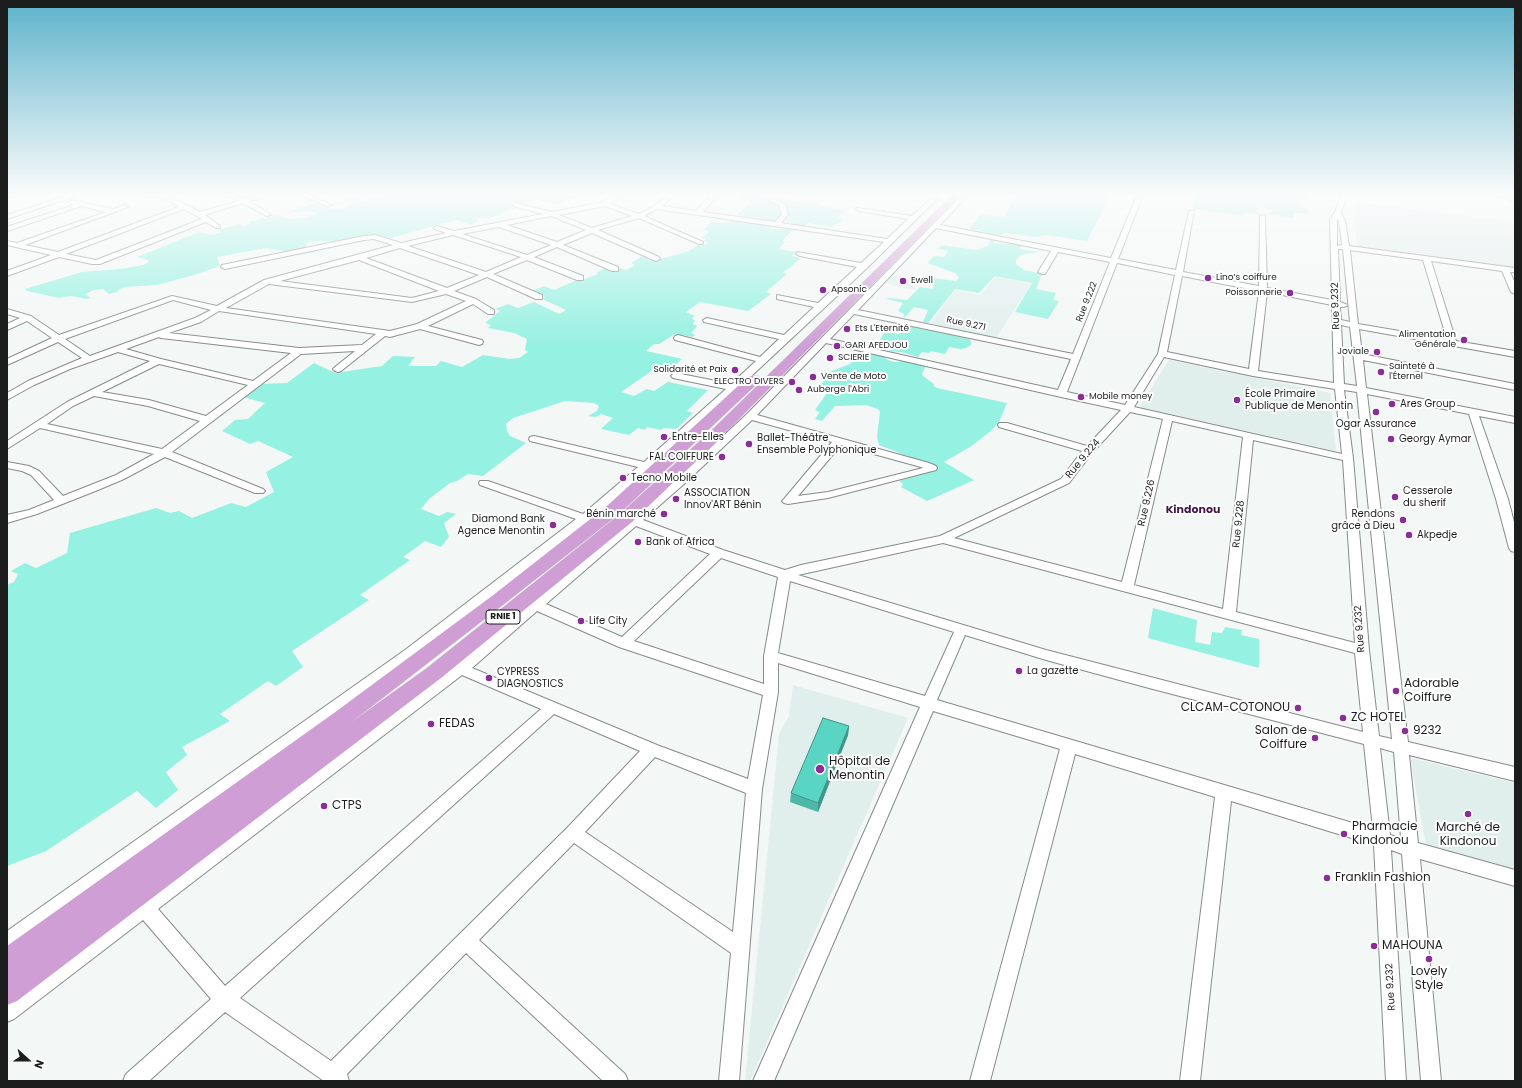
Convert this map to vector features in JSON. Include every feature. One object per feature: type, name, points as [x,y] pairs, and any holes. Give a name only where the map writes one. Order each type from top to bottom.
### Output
[{"type":"highway","name":"RNIE 1","points":[[7,962],[347,715],[619,513],[706,425],[893,246]]},
{"type":"highway","name":"RNIE 1","points":[[7,991],[422,682],[725,424],[906,246]]},
{"type":"street","points":[[22,246],[97,262],[139,246]]},
{"type":"street","points":[[7,274],[81,246]]},
{"type":"street","points":[[225,267],[328,246]]},
{"type":"street","points":[[7,398],[30,383],[89,359],[118,350],[198,320],[267,282],[399,246],[488,275],[539,297]]},
{"type":"street","points":[[493,246],[527,257],[580,278]]},
{"type":"street","points":[[267,282],[412,300],[447,292],[552,246]]},
{"type":"street","points":[[560,246],[615,269]]},
{"type":"street","points":[[627,246],[656,259]]},
{"type":"street","points":[[7,1012],[144,907],[461,670],[534,605],[619,513],[646,466],[696,422],[884,246]]},
{"type":"street","points":[[484,483],[584,518],[619,513],[680,482],[750,416],[915,246]]},
{"type":"street","points":[[1039,246],[1353,306]]},
{"type":"street","name":"Rue 9.222","points":[[1061,394],[1120,246]]},
{"type":"street","name":"Rue 9.224","points":[[785,575],[801,569],[943,539],[1065,481],[1089,450],[1128,408],[1162,354],[1184,246]]},
{"type":"street","points":[[1253,373],[1263,289],[1263,246]]},
{"type":"street","points":[[1340,247],[1515,270]]},
{"type":"street","name":"Rue 9.232","points":[[1340,247],[1336,322],[1339,386],[1348,458],[1362,650],[1382,840],[1396,1081]]},
{"type":"street","name":"Rue 9.232","points":[[1340,247],[1353,306],[1401,748],[1430,1081]]},
{"type":"street","points":[[1042,272],[1056,249]]},
{"type":"street","points":[[800,254],[864,266]]},
{"type":"street","points":[[359,258],[473,301],[491,312]]},
{"type":"street","points":[[1426,258],[1452,343]]},
{"type":"street","points":[[1505,269],[1515,292]]},
{"type":"street","points":[[780,297],[821,306]]},
{"type":"street","points":[[7,362],[59,338],[172,298],[219,309],[390,334],[420,326],[473,301]]},
{"type":"street","name":"Rue 9.271","points":[[852,310],[1075,357]]},
{"type":"street","points":[[7,311],[28,318],[89,359]]},
{"type":"street","points":[[7,327],[28,318]]},
{"type":"street","points":[[707,320],[786,338]]},
{"type":"street","points":[[1336,322],[1515,354]]},
{"type":"street","points":[[420,326],[479,342]]},
{"type":"street","points":[[338,369],[383,333]]},
{"type":"street","points":[[158,335],[300,351],[364,348]]},
{"type":"street","points":[[678,338],[762,360]]},
{"type":"street","points":[[823,340],[1348,458]]},
{"type":"street","points":[[118,350],[254,384]]},
{"type":"street","points":[[7,519],[61,501],[120,477],[164,453],[300,351]]},
{"type":"street","points":[[1162,354],[1253,373],[1362,390],[1515,420]]},
{"type":"street","points":[[1358,356],[1515,387]]},
{"type":"street","points":[[7,446],[70,404],[158,361]]},
{"type":"street","points":[[676,376],[733,387]]},
{"type":"street","points":[[93,393],[149,403],[208,420]]},
{"type":"street","points":[[1473,412],[1502,499],[1515,548]]},
{"type":"street","points":[[750,416],[925,465],[932,468],[925,472],[828,495],[788,501],[839,441]]},
{"type":"street","name":"Rue 9.226","points":[[1127,589],[1168,418]]},
{"type":"street","points":[[39,425],[164,453],[259,492]]},
{"type":"street","points":[[1003,425],[1089,450]]},
{"type":"street","name":"Rue 9.228","points":[[1229,614],[1248,435]]},
{"type":"street","points":[[534,439],[646,466]]},
{"type":"street","points":[[7,465],[25,468],[35,473],[61,501]]},
{"type":"street","points":[[619,513],[719,553],[961,630],[1149,683],[1401,748],[1515,774]]},
{"type":"street","points":[[7,942],[392,668],[489,594],[584,518]]},
{"type":"street","points":[[943,539],[1127,589],[1229,614],[1362,650]]},
{"type":"street","points":[[624,643],[719,553]]},
{"type":"street","points":[[729,1081],[754,789],[771,692],[771,656],[785,575]]},
{"type":"street","points":[[534,605],[624,643],[771,692]]},
{"type":"street","points":[[764,1081],[961,630]]},
{"type":"street","points":[[771,656],[1382,840],[1515,878]]},
{"type":"street","points":[[461,670],[652,749],[754,789]]},
{"type":"street","points":[[133,1081],[553,707]]},
{"type":"street","points":[[980,1081],[1069,746]]},
{"type":"street","points":[[144,907],[224,999],[335,1077],[466,940],[573,833],[652,749]]},
{"type":"street","points":[[1190,1081],[1224,792]]},
{"type":"street","points":[[573,833],[740,948]]},
{"type":"street","points":[[466,940],[618,1081]]},
{"type":"shaded area","points":[[1358,246],[1515,246],[1515,270],[1358,249]]},
{"type":"shaded area","points":[[891,275],[922,281],[914,290],[883,283]]},
{"type":"shaded area","points":[[996,276],[1031,284],[996,338],[930,324],[955,290],[981,295]]},
{"type":"shaded area","name":"École Primaire Publique de Menontin","points":[[1169,360],[1330,393],[1336,451],[1139,407]]},
{"type":"shaded area","points":[[793,685],[908,718],[750,1081],[745,1081],[779,734],[789,716]]},
{"type":"shaded area","name":"Marché de Kindonou","points":[[1410,758],[1515,783],[1515,869],[1426,845]]},
{"type":"green space","points":[[165,246],[306,246],[306,248],[289,252],[266,248],[217,257],[220,266],[194,275],[157,285],[125,287],[117,292],[109,294],[103,289],[94,290],[85,294],[91,298],[86,299],[71,296],[59,298],[27,291],[25,289],[82,272],[120,269],[143,265],[149,262],[148,260],[137,257]]},
{"type":"green space","points":[[697,246],[782,246],[779,249],[795,252],[792,256],[801,258],[783,273],[787,274],[766,292],[771,294],[748,311],[700,302],[686,312],[695,316],[692,318],[695,321],[693,324],[697,326],[691,333],[695,335],[693,337],[675,334],[659,344],[654,344],[646,351],[682,359],[665,374],[653,370],[621,392],[634,396],[647,389],[654,391],[668,382],[708,390],[687,411],[693,413],[676,429],[664,428],[661,430],[647,427],[645,430],[638,428],[629,435],[601,429],[613,418],[601,414],[596,417],[588,416],[597,411],[599,406],[594,403],[565,401],[513,418],[506,424],[507,431],[510,436],[526,443],[483,476],[468,474],[457,481],[450,483],[429,499],[421,509],[439,516],[447,512],[456,514],[444,523],[449,537],[441,547],[425,541],[403,557],[410,560],[360,595],[369,600],[292,651],[303,667],[276,686],[268,681],[220,714],[230,721],[182,747],[187,755],[166,772],[178,790],[156,808],[137,791],[46,851],[7,866],[7,585],[14,582],[18,574],[11,571],[25,563],[36,568],[67,553],[70,533],[156,508],[170,513],[179,511],[192,518],[231,503],[246,507],[274,492],[266,472],[293,457],[258,441],[250,444],[222,431],[235,420],[248,419],[265,403],[243,397],[260,384],[287,383],[314,363],[335,373],[382,366],[393,356],[415,357],[408,366],[436,366],[441,361],[462,367],[483,355],[510,359],[519,358],[528,352],[525,350],[527,339],[514,333],[488,328],[491,325],[485,323],[500,311],[495,309],[508,304],[518,308],[534,302],[559,314],[566,310],[542,299],[545,297],[532,291],[544,286],[554,290],[579,279],[582,280],[598,274],[596,273],[605,268],[611,271],[619,268],[626,270],[635,265],[631,263],[642,256],[654,261],[689,251]]},
{"type":"green space","points":[[941,246],[977,250],[988,246],[1021,246],[1020,249],[1039,252],[1021,255],[1016,260],[1016,264],[1024,270],[1042,274],[1036,289],[1056,293],[1053,300],[1059,301],[1048,319],[1015,312],[1032,283],[995,276],[979,293],[955,289],[928,323],[923,322],[928,310],[914,307],[905,317],[903,317],[904,314],[898,311],[903,303],[887,299],[907,300],[920,287],[933,289],[934,286],[928,284],[932,278],[956,281],[959,277],[955,273],[927,263],[934,256],[944,257],[948,251],[938,249]]},
{"type":"green space","points":[[906,323],[969,339],[971,341],[971,345],[961,349],[949,347],[945,354],[931,351],[929,353],[922,352],[918,357],[901,352],[889,351],[891,348],[883,347],[883,344],[878,343],[884,333],[868,330],[871,326],[899,334]]},
{"type":"green space","points":[[872,353],[882,355],[888,360],[894,362],[908,361],[926,365],[922,374],[937,388],[1007,403],[999,422],[992,430],[970,447],[944,462],[974,480],[927,501],[901,487],[903,484],[899,481],[932,470],[930,465],[879,445],[877,437],[880,412],[878,409],[866,405],[835,406],[822,421],[815,419],[820,412],[815,410],[827,393],[817,390],[826,378],[823,377],[827,373],[850,364],[858,355],[865,356]]},
{"type":"green space","points":[[1153,608],[1197,620],[1195,642],[1210,645],[1212,632],[1222,633],[1225,627],[1242,630],[1241,635],[1259,639],[1259,668],[1148,638]]},
{"type":"building","name":"Hôpital de Menontin","points":[[823,718],[849,726],[818,803],[791,793]]},
{"type":"place","name":"Lino’s coiffure","points":[[1208,278]]},
{"type":"place","name":"Ewell","points":[[903,281]]},
{"type":"place","name":"Apsonic","points":[[823,290]]},
{"type":"place","name":"Poissonnerie","points":[[1290,293]]},
{"type":"place","name":"Ets L'Eternité","points":[[847,329]]},
{"type":"place","name":"Alimentation Générale","points":[[1464,340]]},
{"type":"place","name":"GARI AFEDJOU","points":[[837,346]]},
{"type":"place","name":"Joviale","points":[[1377,352]]},
{"type":"place","name":"SCIERIE","points":[[830,358]]},
{"type":"place","name":"Solidarité et Paix","points":[[735,370]]},
{"type":"place","name":"Sainteté à l'Éternel","points":[[1381,372]]},
{"type":"place","name":"Vente de Moto","points":[[813,377]]},
{"type":"place","name":"ELECTRO DIVERS","points":[[792,382]]},
{"type":"place","name":"Auberge l'Abri","points":[[799,390]]},
{"type":"place","name":"Mobile money","points":[[1081,397]]},
{"type":"place","name":"École Primaire Publique de Menontin","points":[[1237,400]]},
{"type":"place","name":"Ares Group","points":[[1392,404]]},
{"type":"place","name":"Ogar Assurance","points":[[1376,412]]},
{"type":"place","name":"Entre-Elles","points":[[664,437]]},
{"type":"place","name":"Georgy Aymar","points":[[1391,439]]},
{"type":"place","name":"Ballet-Théâtre Ensemble Polyphonique","points":[[749,444]]},
{"type":"place","name":"FAL COIFFURE","points":[[722,457]]},
{"type":"place","name":"Tecno Mobile","points":[[623,478]]},
{"type":"place","name":"Cesserole du sherif","points":[[1395,497]]},
{"type":"place","name":"ASSOCIATION Innov'ART Bénin","points":[[676,499]]},
{"type":"place","name":"Bénin marché","points":[[664,514]]},
{"type":"place","name":"Rendons grâce à Dieu","points":[[1403,520]]},
{"type":"place","name":"Diamond Bank Agence Menontin","points":[[553,525]]},
{"type":"place","name":"Akpedje","points":[[1409,535]]},
{"type":"place","name":"Bank of Africa","points":[[638,542]]},
{"type":"place","name":"Life City","points":[[581,621]]},
{"type":"place","name":"La gazette","points":[[1019,671]]},
{"type":"place","name":"CYPRESS DIAGNOSTICS","points":[[489,678]]},
{"type":"place","name":"Adorable Coiffure","points":[[1396,691]]},
{"type":"place","name":"CLCAM-COTONOU","points":[[1298,708]]},
{"type":"place","name":"ZC HOTEL","points":[[1343,718]]},
{"type":"place","name":"FEDAS","points":[[431,724]]},
{"type":"place","name":"9232","points":[[1405,731]]},
{"type":"place","name":"Salon de Coiffure","points":[[1315,738]]},
{"type":"place","name":"Hôpital de Menontin","points":[[820,769]]},
{"type":"place","name":"CTPS","points":[[324,806]]},
{"type":"place","name":"Marché de Kindonou","points":[[1468,814]]},
{"type":"place","name":"Pharmacie Kindonou","points":[[1344,834]]},
{"type":"place","name":"Franklin Fashion","points":[[1327,878]]},
{"type":"place","name":"MAHOUNA","points":[[1374,946]]},
{"type":"place","name":"Lovely Style","points":[[1429,959]]},
{"type":"district","name":"Kindonou","points":[[1193,510]]}]
